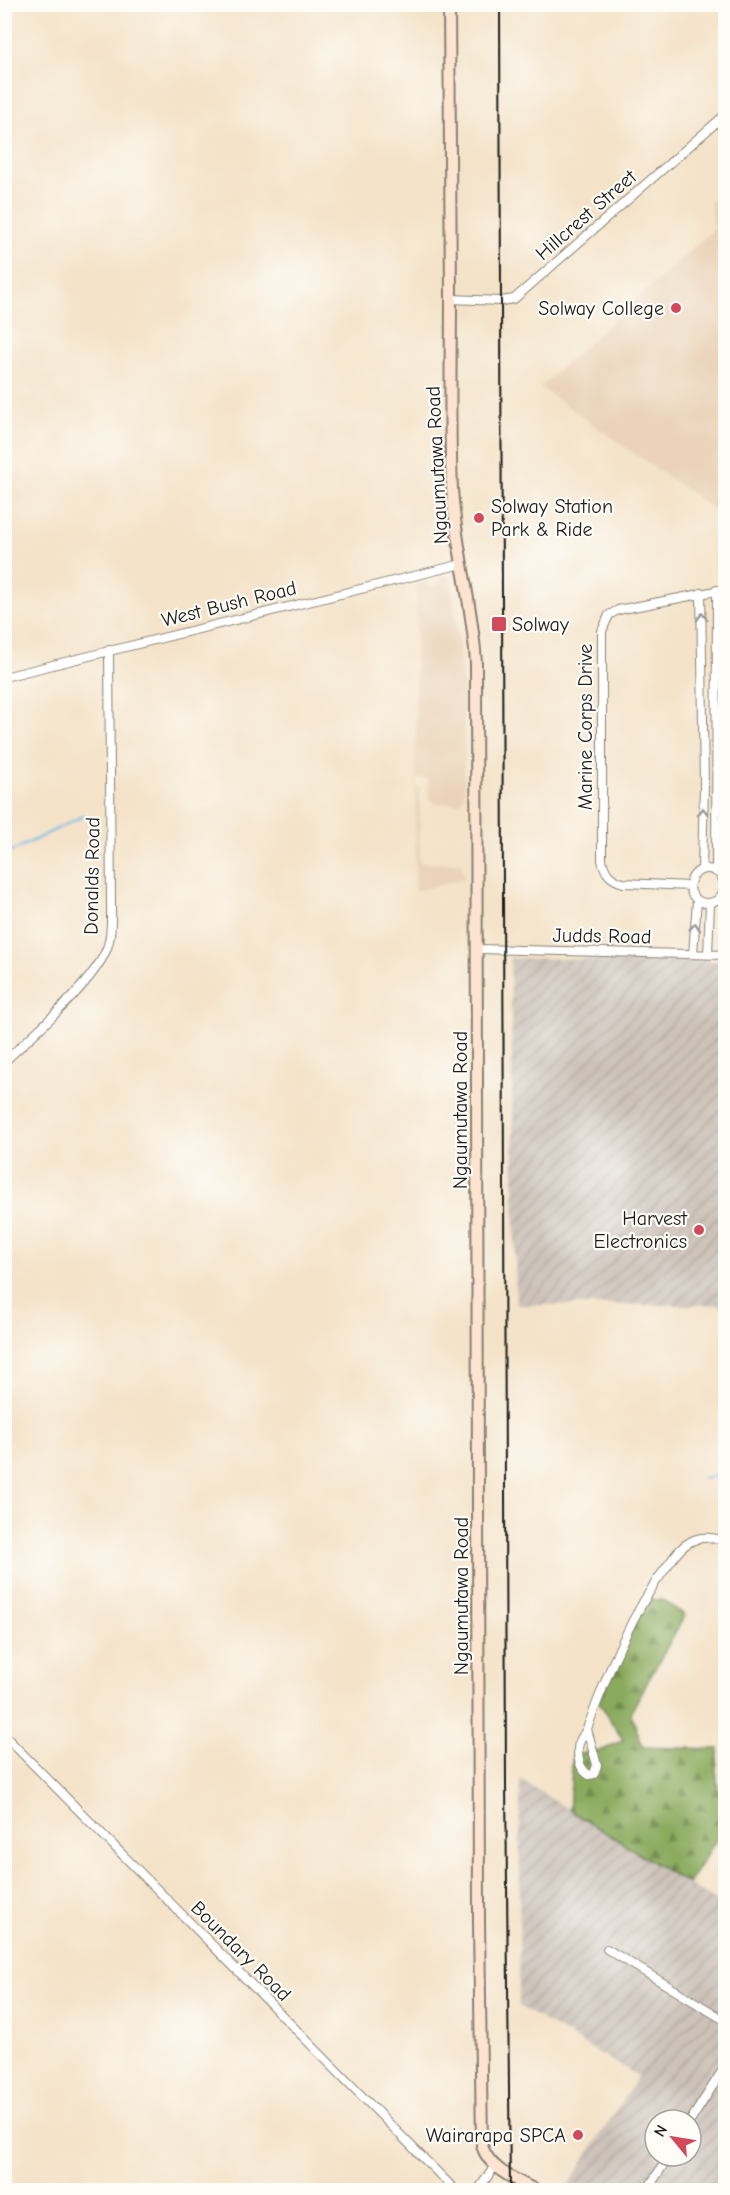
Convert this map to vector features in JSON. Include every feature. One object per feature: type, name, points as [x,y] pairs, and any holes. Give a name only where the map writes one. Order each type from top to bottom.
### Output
[{"type":"main road","name":"Ngaumutawa Road","points":[[449,4],[451,299],[449,397],[453,490],[462,564],[474,625],[476,664],[480,2049],[482,2146],[485,2155],[495,2166]]},
{"type":"main road","points":[[495,2166],[535,2190]]},
{"type":"street","name":"Hillcrest Street","points":[[451,299],[501,301],[514,299],[726,114]]},
{"type":"street","name":"West Bush Road","points":[[4,677],[462,564]]},
{"type":"street","name":"Marine Corps Drive","points":[[690,886],[623,883],[616,881],[605,870],[602,860],[602,631],[609,615],[618,610],[721,589]]},
{"type":"street","points":[[716,872],[716,643],[721,589]]},
{"type":"street","points":[[701,593],[704,786],[702,870]]},
{"type":"street","points":[[703,643],[716,643]]},
{"type":"street","name":"Donalds Road","points":[[4,1062],[96,969],[106,949],[111,930],[109,650]]},
{"type":"street","points":[[703,714],[717,715]]},
{"type":"street","points":[[704,786],[717,786]]},
{"type":"street","points":[[702,870],[711,870],[720,876],[725,887],[719,897],[710,903],[697,900],[690,886],[695,874],[702,870]]},
{"type":"street","points":[[693,954],[697,900]]},
{"type":"street","points":[[708,955],[710,903]]},
{"type":"street","name":"Judds Road","points":[[478,949],[726,955]]},
{"type":"street","points":[[587,1729],[597,1765],[594,1774],[589,1775],[579,1761],[577,1750],[579,1743],[587,1729],[615,1657],[655,1582],[680,1549],[689,1542],[701,1538],[726,1541]]},
{"type":"street","name":"Boundary Road","points":[[4,1735],[455,2190]]},
{"type":"street","points":[[607,1949],[726,2021]]},
{"type":"street","points":[[699,2108],[726,2065]]},
{"type":"street","points":[[478,2190],[495,2166]]},
{"type":"street","points":[[647,2190],[661,2168]]},
{"type":"shaded area","name":"Solway College","points":[[725,189],[725,517],[540,387],[714,229],[710,203]]},
{"type":"shaded area","points":[[441,576],[451,578],[464,692],[464,794],[461,803],[434,804],[434,801],[429,801],[428,778],[416,779],[416,787],[420,788],[420,863],[461,863],[465,879],[415,891],[416,582],[426,580],[429,586],[439,584]]},
{"type":"shaded area","points":[[510,958],[725,961],[725,1305],[516,1305]]},
{"type":"shaded area","points":[[520,1779],[725,1907],[725,2190],[565,2190],[638,2076],[519,2006]]},
{"type":"green space","points":[[646,1599],[662,1600],[685,1615],[631,1714],[643,1747],[719,1749],[716,1769],[718,1787],[725,1804],[725,1826],[688,1884],[569,1810],[573,1755],[603,1750],[623,1740],[599,1702]]},
{"type":"waterway","points":[[4,855],[85,815]]},
{"type":"waterway","points":[[703,1478],[726,1471]]},
{"type":"railway","points":[[500,4],[506,1784],[510,2190]]},
{"type":"place","name":"Solway College","points":[[676,308]]},
{"type":"place","name":"Solway Station Park & Ride","points":[[479,518]]},
{"type":"place","name":"Solway","points":[[499,624]]},
{"type":"place","name":"Harvest Electronics","points":[[699,1230]]},
{"type":"place","name":"Wairarapa SPCA","points":[[578,2135]]}]
